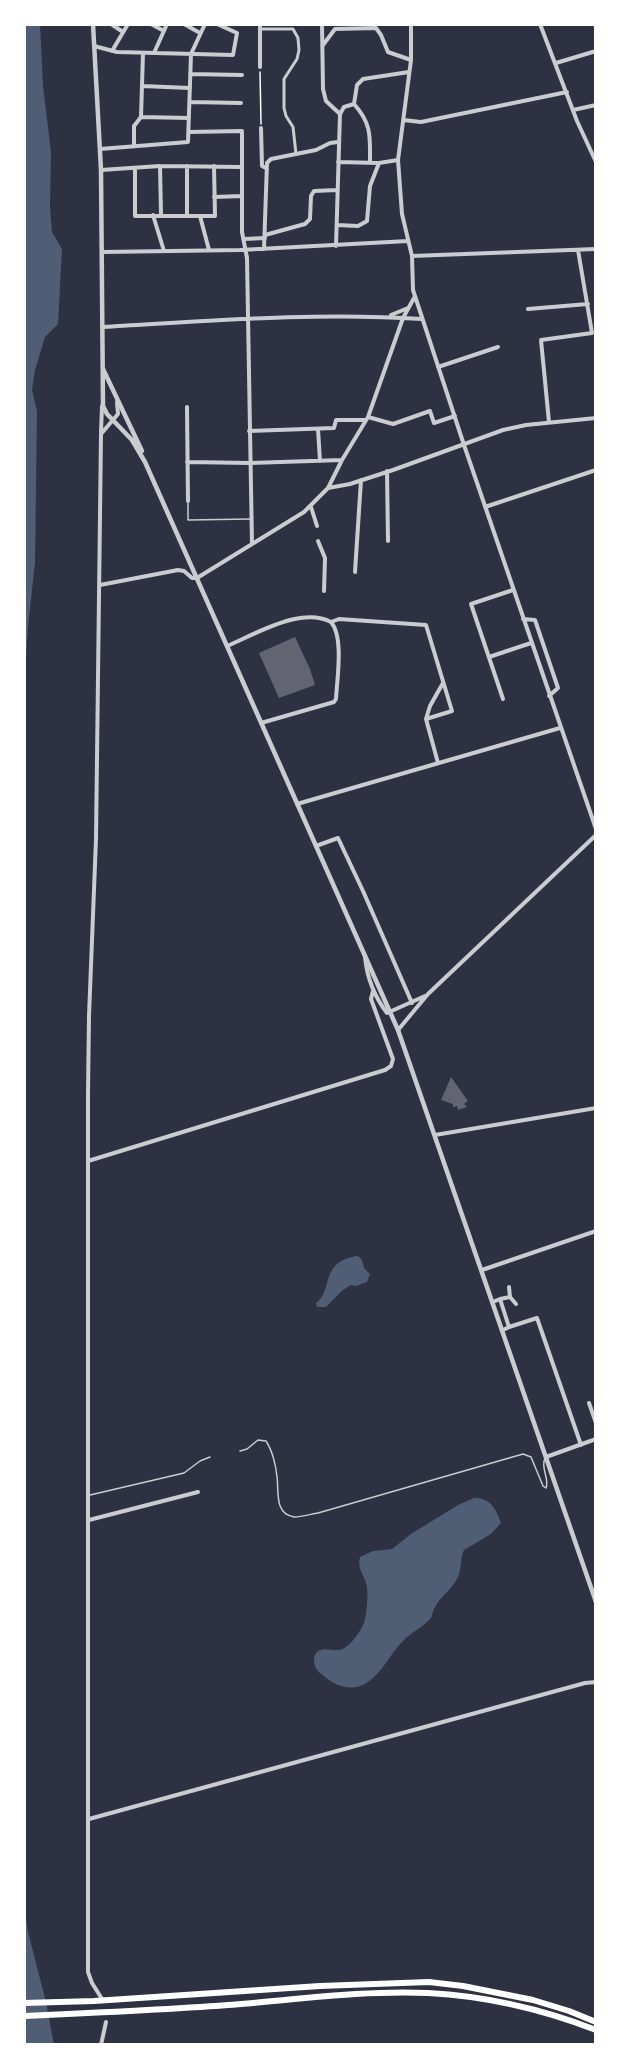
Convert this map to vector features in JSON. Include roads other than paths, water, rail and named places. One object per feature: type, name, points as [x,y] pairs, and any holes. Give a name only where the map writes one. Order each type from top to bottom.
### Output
[{"type":"highway","points":[[24,2003],[94,2001],[391,1982],[429,1982],[463,1986],[533,2000],[596,2022]]},
{"type":"highway","points":[[24,2016],[123,2013],[376,1994],[429,1993],[526,2007],[596,2030]]},
{"type":"street","points":[[111,24],[123,32]]},
{"type":"street","points":[[112,51],[128,24]]},
{"type":"street","points":[[151,24],[164,31]]},
{"type":"street","points":[[154,53],[167,24]]},
{"type":"street","points":[[184,24],[200,33]]},
{"type":"street","points":[[100,149],[188,142],[191,54],[205,24]]},
{"type":"street","points":[[94,46],[112,51],[233,55],[237,33],[217,24]]},
{"type":"street","points":[[322,24],[324,93],[328,103],[340,114]]},
{"type":"street","points":[[411,24],[410,72],[398,160],[402,214],[412,256],[412,281],[415,297],[596,829]]},
{"type":"street","points":[[540,24],[596,162]]},
{"type":"street","points":[[93,25],[101,170],[103,327],[96,840],[89,1016],[88,1972],[102,1999]]},
{"type":"street","points":[[260,67],[260,26],[293,29],[298,38],[298,55],[284,79],[284,112],[293,127],[296,154]]},
{"type":"street","points":[[322,45],[335,29],[376,28],[388,52],[411,60]]},
{"type":"street","points":[[556,63],[596,51]]},
{"type":"street","points":[[134,145],[134,126],[141,117],[143,53]]},
{"type":"street","points":[[370,162],[370,128],[354,104],[357,85],[363,79],[410,72]]},
{"type":"street","points":[[190,74],[242,75]]},
{"type":"street","points":[[142,86],[190,88]]},
{"type":"street","points":[[402,120],[421,122],[567,92]]},
{"type":"street","points":[[190,102],[241,103]]},
{"type":"street","points":[[336,246],[340,114],[344,106],[354,104]]},
{"type":"street","points":[[573,110],[596,105]]},
{"type":"street","points":[[141,117],[189,118]]},
{"type":"street","points":[[261,128],[262,166],[266,168]]},
{"type":"street","points":[[189,132],[242,131],[242,196],[244,239],[247,249],[252,544]]},
{"type":"street","points":[[264,249],[267,163],[271,159],[316,150],[338,142]]},
{"type":"street","points":[[338,162],[379,163],[398,160]]},
{"type":"street","points":[[337,225],[358,226],[367,221],[370,186],[379,163]]},
{"type":"street","points":[[101,170],[187,165],[241,167]]},
{"type":"street","points":[[187,165],[188,216]]},
{"type":"street","points":[[160,166],[161,215]]},
{"type":"street","points":[[135,168],[135,216],[215,216],[214,166]]},
{"type":"street","points":[[244,239],[265,236],[304,224],[310,219],[311,196],[314,191],[338,190]]},
{"type":"street","points":[[214,197],[242,196]]},
{"type":"street","points":[[153,215],[164,251]]},
{"type":"street","points":[[200,216],[209,250]]},
{"type":"street","points":[[102,252],[264,249],[408,241]]},
{"type":"street","points":[[412,256],[596,249]]},
{"type":"street","points":[[549,422],[541,340],[594,333],[578,250]]},
{"type":"street","points":[[100,585],[178,570],[184,571],[191,578],[197,578],[311,507],[328,488],[367,418],[403,318],[415,297]]},
{"type":"street","points":[[528,309],[588,304]]},
{"type":"street","points":[[387,316],[408,308]]},
{"type":"street","points":[[103,327],[387,316],[422,320]]},
{"type":"street","points":[[438,367],[498,347]]},
{"type":"street","points":[[102,366],[116,399],[136,436],[145,462],[391,1012],[596,1602]]},
{"type":"street","points":[[101,434],[119,411],[116,399]]},
{"type":"street","points":[[102,403],[112,420],[132,440],[145,462]]},
{"type":"street","points":[[187,406],[188,501]]},
{"type":"street","points":[[249,431],[334,428],[336,420],[367,418],[393,424],[430,411],[434,423],[454,416]]},
{"type":"street","points":[[328,488],[361,480],[503,430],[549,422],[596,418]]},
{"type":"street","points":[[318,429],[320,461]]},
{"type":"street","points":[[188,462],[250,463],[342,460]]},
{"type":"street","points":[[485,507],[596,470]]},
{"type":"street","points":[[387,471],[388,541]]},
{"type":"street","points":[[355,572],[361,480]]},
{"type":"street","points":[[311,507],[317,526]]},
{"type":"street","points":[[318,541],[325,558],[324,591]]},
{"type":"street","points":[[503,699],[471,604],[513,590]]},
{"type":"street","points":[[227,645],[296,618],[322,619],[331,622],[339,619],[426,624],[452,711],[426,718]]},
{"type":"street","points":[[523,619],[535,620],[543,643],[558,688],[549,696]]},
{"type":"street","points":[[261,723],[334,702],[338,654],[336,630],[331,622]]},
{"type":"street","points":[[489,657],[531,643]]},
{"type":"street","points":[[438,763],[426,718],[427,711],[444,683]]},
{"type":"street","points":[[297,804],[560,728]]},
{"type":"street","points":[[398,1030],[428,994],[596,835]]},
{"type":"street","points":[[316,846],[338,838],[412,1003]]},
{"type":"street","points":[[364,953],[373,991],[386,1012],[391,1012],[428,994]]},
{"type":"street","points":[[88,1161],[385,1070],[393,1059],[371,999],[373,991]]},
{"type":"street","points":[[435,1135],[596,1108]]},
{"type":"street","points":[[482,1270],[596,1231]]},
{"type":"street","points":[[509,1287],[510,1297],[516,1304]]},
{"type":"street","points":[[493,1302],[510,1297]]},
{"type":"street","points":[[500,1299],[509,1327]]},
{"type":"street","points":[[502,1330],[537,1318],[581,1445]]},
{"type":"street","points":[[589,1403],[596,1423]]},
{"type":"street","points":[[546,1457],[596,1439]]},
{"type":"street","points":[[89,1520],[198,1492]]},
{"type":"street","points":[[89,1819],[491,1708],[596,1682]]},
{"type":"street","points":[[101,2045],[106,2022]]},
{"type":"lane","points":[[188,501],[188,520],[251,519]]},
{"type":"lane","points":[[240,1451],[247,1449],[258,1440],[266,1441],[270,1447],[277,1476],[278,1502],[285,1513],[295,1517],[318,1513],[520,1454],[527,1454],[531,1457],[543,1486],[546,1488],[548,1486],[543,1464],[546,1457]]},
{"type":"lane","points":[[89,1495],[184,1473],[200,1461],[210,1457]]},
{"type":"water","points":[[24,24],[40,24],[43,86],[51,152],[52,232],[62,249],[58,324],[45,337],[35,370],[32,390],[37,411],[35,563],[24,690]]},
{"type":"water","points":[[358,1256],[370,1274],[367,1282],[356,1286],[351,1285],[326,1307],[317,1307],[316,1303],[325,1291],[332,1270],[346,1259]]},
{"type":"water","points":[[474,1498],[480,1498],[492,1505],[501,1523],[491,1534],[464,1550],[458,1577],[437,1604],[429,1620],[406,1638],[375,1676],[363,1685],[341,1686],[321,1674],[314,1663],[315,1654],[324,1649],[343,1649],[356,1637],[364,1623],[367,1592],[360,1567],[360,1557],[373,1551],[392,1549],[411,1534],[458,1505]]},
{"type":"water","points":[[24,1907],[28,1932],[46,2002],[54,2045],[24,2045]]}]
